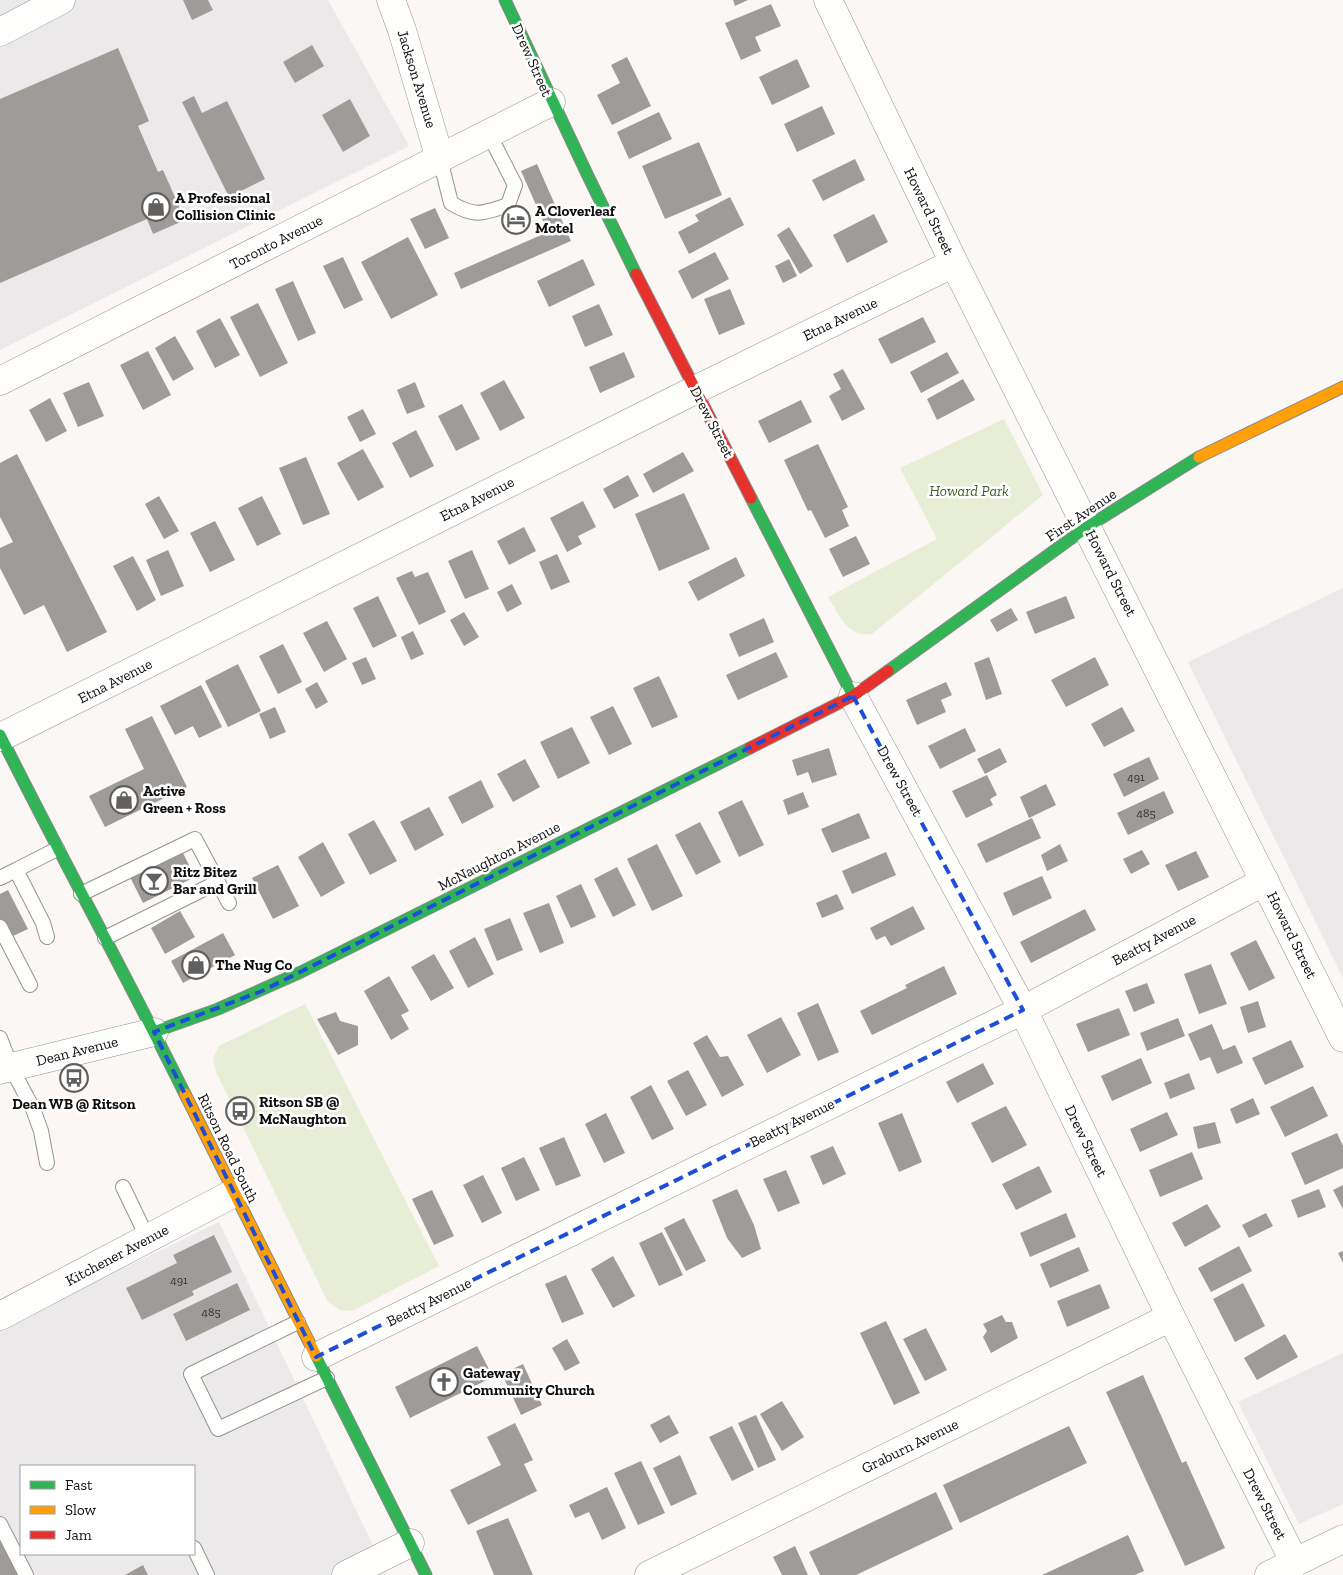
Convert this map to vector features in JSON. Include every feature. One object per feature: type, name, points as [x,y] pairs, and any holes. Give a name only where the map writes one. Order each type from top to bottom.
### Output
[{"type":"main road","name":"Drew Street","points":[[505,0],[551,102],[695,390],[853,696]]},
{"type":"main road","name":"First Avenue","points":[[853,696],[1087,527],[1195,460],[1343,387]]},
{"type":"main road","name":"McNaughton Avenue","points":[[154,1032],[199,1017],[262,991],[853,696]]},
{"type":"main road","name":"Ritson Road South","points":[[0,736],[57,849],[154,1032],[426,1575]]},
{"type":"street","points":[[0,32],[61,0]]},
{"type":"street","name":"Jackson Avenue","points":[[391,0],[402,30],[440,159]]},
{"type":"street","name":"Howard Street","points":[[828,0],[954,263],[1343,1038]]},
{"type":"street","name":"Toronto Avenue","points":[[0,381],[551,102]]},
{"type":"street","name":"Etna Avenue","points":[[0,736],[954,263]]},
{"type":"street","name":"Drew Street","points":[[853,696],[1023,1010],[1170,1317],[1295,1563]]},
{"type":"street","name":"Beatty Avenue","points":[[321,1368],[1023,1010],[1265,881]]},
{"type":"street","name":"Dean Avenue","points":[[6,1068],[154,1032]]},
{"type":"street","name":"Kitchener Avenue","points":[[0,1316],[234,1193]]},
{"type":"street","name":"Graburn Avenue","points":[[649,1575],[1170,1317]]},
{"type":"street","points":[[1269,1575],[1343,1539]]},
{"type":"street","points":[[346,1575],[410,1543]]},
{"type":"lane","points":[[440,159],[451,204],[464,212],[483,214],[508,205],[514,185],[489,134]]},
{"type":"lane","points":[[81,894],[195,839],[229,903]]},
{"type":"lane","points":[[0,878],[57,849]]},
{"type":"lane","points":[[16,870],[43,923],[47,937]]},
{"type":"lane","points":[[105,938],[218,882]]},
{"type":"lane","points":[[0,927],[30,985]]},
{"type":"lane","points":[[0,1038],[6,1068],[33,1109],[42,1131],[46,1163]]},
{"type":"lane","points":[[123,1187],[148,1239]]},
{"type":"lane","points":[[298,1322],[191,1374],[218,1429],[321,1368]]},
{"type":"lane","points":[[0,1524],[26,1575]]},
{"type":"lane","points":[[195,1550],[207,1575]]},
{"type":"highlighted area","points":[[853,696],[1023,1010],[316,1357],[154,1032],[262,991]]},
{"type":"shaded area","points":[[0,0],[328,0],[409,146],[0,350]]},
{"type":"shaded area","points":[[1343,588],[1343,978],[1188,662]]},
{"type":"shaded area","points":[[219,1222],[387,1575],[0,1575],[0,1328]]},
{"type":"shaded area","points":[[1343,1353],[1343,1504],[1299,1524],[1238,1402]]},
{"type":"green space","name":"Howard Park","points":[[1004,419],[1043,495],[872,634],[864,634],[850,629],[840,618],[828,597],[937,539],[900,468]]},
{"type":"green space","points":[[305,1004],[439,1266],[352,1311],[340,1310],[328,1302],[216,1072],[213,1058],[219,1046]]},
{"type":"building","points":[[183,0],[208,0],[213,10],[192,20]]},
{"type":"building","points":[[733,0],[748,0],[735,6]]},
{"type":"building","points":[[771,4],[781,26],[755,37],[761,51],[741,60],[725,23]]},
{"type":"building","points":[[312,45],[324,66],[295,83],[283,62]]},
{"type":"building","points":[[118,48],[149,121],[138,126],[158,172],[163,170],[185,220],[153,234],[147,219],[0,283],[0,99]]},
{"type":"building","points":[[627,57],[651,106],[612,125],[597,95],[620,83],[611,65]]},
{"type":"building","points":[[797,59],[810,87],[772,105],[759,77]]},
{"type":"building","points":[[194,96],[202,113],[227,101],[265,179],[229,197],[182,102]]},
{"type":"building","points":[[350,99],[370,136],[343,152],[322,115]]},
{"type":"building","points":[[822,106],[835,134],[797,152],[784,124]]},
{"type":"building","points":[[659,112],[672,139],[629,159],[617,132]]},
{"type":"building","points":[[699,142],[722,195],[665,219],[642,166]]},
{"type":"building","points":[[855,159],[865,180],[823,201],[812,180]]},
{"type":"building","points":[[537,164],[571,241],[461,289],[454,273],[548,232],[521,171]]},
{"type":"building","points":[[730,197],[744,225],[689,254],[678,232],[699,221],[695,215]]},
{"type":"building","points":[[435,208],[449,238],[425,249],[410,219]]},
{"type":"building","points":[[874,214],[888,242],[847,263],[833,235]]},
{"type":"building","points":[[789,227],[813,266],[800,274],[777,235]]},
{"type":"building","points":[[408,237],[438,295],[391,319],[361,262]]},
{"type":"building","points":[[715,252],[729,279],[692,299],[678,271]]},
{"type":"building","points":[[343,257],[363,300],[344,309],[323,266]]},
{"type":"building","points":[[583,259],[595,285],[549,307],[537,281]]},
{"type":"building","points":[[789,259],[797,276],[783,283],[775,266]]},
{"type":"building","points":[[293,281],[316,333],[298,341],[275,289]]},
{"type":"building","points":[[730,289],[745,324],[719,335],[704,299]]},
{"type":"building","points":[[258,303],[288,363],[260,377],[230,317]]},
{"type":"building","points":[[599,304],[613,335],[585,347],[572,316]]},
{"type":"building","points":[[923,317],[936,342],[891,364],[878,339]]},
{"type":"building","points":[[220,318],[240,355],[215,368],[196,331]]},
{"type":"building","points":[[175,336],[194,369],[173,381],[155,348]]},
{"type":"building","points":[[148,351],[171,395],[143,410],[120,365]]},
{"type":"building","points":[[624,352],[635,377],[600,393],[589,367]]},
{"type":"building","points":[[947,352],[959,373],[921,393],[910,372]]},
{"type":"building","points":[[843,369],[865,409],[842,421],[829,396],[841,389],[833,374]]},
{"type":"building","points":[[963,379],[975,400],[937,420],[927,399]]},
{"type":"building","points":[[504,380],[525,418],[500,431],[480,393]]},
{"type":"building","points":[[89,382],[104,416],[78,427],[63,393]]},
{"type":"building","points":[[415,382],[425,407],[407,414],[397,390]]},
{"type":"building","points":[[50,398],[67,431],[46,442],[29,410]]},
{"type":"building","points":[[801,400],[812,422],[769,443],[758,421]]},
{"type":"building","points":[[462,404],[480,439],[456,451],[438,416]]},
{"type":"building","points":[[363,409],[376,434],[360,442],[347,417]]},
{"type":"building","points":[[416,430],[434,466],[410,478],[392,443]]},
{"type":"building","points":[[818,444],[848,507],[842,510],[849,526],[825,538],[811,510],[808,511],[784,460]]},
{"type":"building","points":[[363,449],[384,487],[358,501],[337,463]]},
{"type":"building","points":[[683,452],[694,471],[653,493],[643,474]]},
{"type":"building","points":[[17,454],[107,632],[67,652],[44,605],[24,615],[0,568],[0,548],[13,542],[0,517],[0,463]]},
{"type":"building","points":[[306,457],[330,514],[303,525],[279,468]]},
{"type":"building","points":[[628,475],[639,496],[614,509],[603,489]]},
{"type":"building","points":[[684,493],[710,549],[659,571],[635,514]]},
{"type":"building","points":[[159,496],[179,531],[164,539],[145,504]]},
{"type":"building","points":[[262,496],[281,534],[257,546],[238,508]]},
{"type":"building","points":[[583,501],[596,527],[578,536],[582,544],[567,552],[550,518]]},
{"type":"building","points":[[215,521],[235,560],[210,572],[190,533]]},
{"type":"building","points":[[524,527],[536,551],[509,565],[497,541]]},
{"type":"building","points":[[856,536],[870,564],[843,577],[829,549]]},
{"type":"building","points":[[168,550],[184,586],[161,596],[146,560]]},
{"type":"building","points":[[472,550],[489,589],[465,599],[448,561]]},
{"type":"building","points":[[557,554],[570,582],[551,590],[539,562]]},
{"type":"building","points":[[133,556],[156,600],[137,611],[113,566]]},
{"type":"building","points":[[736,557],[745,576],[698,601],[688,582]]},
{"type":"building","points":[[412,571],[415,577],[428,572],[446,612],[419,625],[396,578]]},
{"type":"building","points":[[512,584],[522,604],[507,612],[497,592]]},
{"type":"building","points":[[378,596],[397,636],[373,648],[353,608]]},
{"type":"building","points":[[1066,596],[1075,618],[1035,634],[1026,612]]},
{"type":"building","points":[[1011,608],[1018,620],[997,632],[990,620]]},
{"type":"building","points":[[464,612],[479,637],[464,646],[450,620]]},
{"type":"building","points":[[764,618],[774,642],[739,657],[729,634]]},
{"type":"building","points":[[327,621],[347,659],[324,672],[303,633]]},
{"type":"building","points":[[413,631],[424,654],[411,660],[401,637]]},
{"type":"building","points":[[283,644],[302,682],[278,694],[259,656]]},
{"type":"building","points":[[776,652],[788,677],[738,700],[726,675]]},
{"type":"building","points":[[366,657],[376,679],[362,685],[352,663]]},
{"type":"building","points":[[989,657],[1002,694],[986,700],[974,663]]},
{"type":"building","points":[[1095,657],[1109,685],[1066,707],[1051,680]]},
{"type":"building","points":[[238,664],[261,711],[228,727],[205,681]]},
{"type":"building","points":[[659,676],[678,717],[652,728],[633,688]]},
{"type":"building","points":[[317,682],[328,702],[316,709],[305,689]]},
{"type":"building","points":[[946,682],[952,695],[941,700],[946,712],[917,725],[906,700]]},
{"type":"building","points":[[201,685],[222,727],[199,738],[193,726],[175,735],[160,706]]},
{"type":"building","points":[[613,706],[632,744],[609,755],[590,717]]},
{"type":"building","points":[[275,707],[286,732],[270,739],[259,714]]},
{"type":"building","points":[[1122,707],[1135,731],[1104,747],[1091,724]]},
{"type":"building","points":[[152,716],[187,787],[105,827],[89,796],[144,769],[125,729]]},
{"type":"building","points":[[572,727],[590,763],[558,779],[540,742]]},
{"type":"building","points":[[965,728],[976,751],[940,769],[928,746]]},
{"type":"building","points":[[829,748],[837,775],[812,783],[808,772],[797,776],[792,760]]},
{"type":"building","points":[[1000,748],[1007,762],[985,774],[977,759]]},
{"type":"building","points":[[1149,757],[1159,779],[1124,797],[1113,774]]},
{"type":"building","points":[[525,759],[540,787],[513,802],[497,774]]},
{"type":"building","points":[[987,775],[997,795],[990,799],[993,805],[966,818],[952,791]]},
{"type":"building","points":[[481,780],[494,807],[462,824],[448,797]]},
{"type":"building","points":[[1046,784],[1056,805],[1029,818],[1020,797]]},
{"type":"building","points":[[1164,791],[1174,813],[1128,835],[1117,813]]},
{"type":"building","points":[[803,792],[809,807],[788,815],[783,800]]},
{"type":"building","points":[[742,800],[764,845],[739,857],[718,812]]},
{"type":"building","points":[[429,807],[444,835],[415,851],[400,822]]},
{"type":"building","points":[[859,813],[870,838],[832,853],[821,829]]},
{"type":"building","points":[[1032,818],[1041,838],[986,863],[977,844]]},
{"type":"building","points":[[374,820],[397,861],[370,875],[348,834]]},
{"type":"building","points":[[700,822],[721,862],[696,875],[675,835]]},
{"type":"building","points":[[323,842],[345,883],[321,897],[298,857]]},
{"type":"building","points":[[657,844],[683,896],[652,911],[627,859]]},
{"type":"building","points":[[1060,844],[1068,861],[1047,871],[1041,855]]},
{"type":"building","points":[[181,849],[195,877],[143,903],[129,875]]},
{"type":"building","points":[[1142,850],[1150,864],[1131,874],[1123,859]]},
{"type":"building","points":[[1196,851],[1209,877],[1178,891],[1165,865]]},
{"type":"building","points":[[886,852],[896,875],[852,894],[842,871]]},
{"type":"building","points":[[278,865],[299,906],[273,919],[252,878]]},
{"type":"building","points":[[617,867],[636,905],[613,917],[594,879]]},
{"type":"building","points":[[1042,876],[1052,898],[1013,916],[1003,893]]},
{"type":"building","points":[[581,884],[596,917],[571,928],[556,896]]},
{"type":"building","points":[[8,890],[28,929],[0,942],[0,894]]},
{"type":"building","points":[[837,894],[844,909],[822,918],[816,903]]},
{"type":"building","points":[[549,903],[564,943],[540,953],[523,913]]},
{"type":"building","points":[[913,906],[925,929],[891,946],[885,936],[876,940],[870,928]]},
{"type":"building","points":[[1085,909],[1096,930],[1031,963],[1020,942]]},
{"type":"building","points":[[180,911],[195,937],[165,954],[151,928]]},
{"type":"building","points":[[510,918],[523,950],[497,961],[484,929]]},
{"type":"building","points":[[223,933],[235,955],[183,983],[171,961]]},
{"type":"building","points":[[475,937],[494,974],[468,988],[449,951]]},
{"type":"building","points":[[1256,940],[1275,978],[1249,991],[1230,953]]},
{"type":"building","points":[[434,954],[454,988],[431,1001],[411,967]]},
{"type":"building","points":[[1211,964],[1227,1004],[1199,1014],[1184,974]]},
{"type":"building","points":[[944,966],[957,994],[872,1035],[860,1011],[907,988],[905,985]]},
{"type":"building","points":[[389,976],[409,1011],[401,1015],[409,1029],[391,1040],[364,991]]},
{"type":"building","points":[[1147,983],[1155,1003],[1134,1012],[1125,991]]},
{"type":"building","points":[[1258,1001],[1266,1027],[1248,1033],[1240,1007]]},
{"type":"building","points":[[818,1003],[839,1052],[818,1061],[797,1013]]},
{"type":"building","points":[[1119,1008],[1130,1035],[1088,1052],[1076,1024]]},
{"type":"building","points":[[336,1012],[340,1021],[358,1026],[358,1045],[338,1055],[317,1019]]},
{"type":"building","points":[[781,1017],[801,1055],[767,1073],[747,1035]]},
{"type":"building","points":[[1178,1018],[1185,1036],[1147,1051],[1140,1033]]},
{"type":"building","points":[[1212,1024],[1223,1050],[1235,1045],[1243,1063],[1217,1074],[1210,1057],[1200,1061],[1188,1034]]},
{"type":"building","points":[[707,1035],[720,1057],[728,1056],[744,1085],[722,1097],[693,1043]]},
{"type":"building","points":[[1291,1040],[1304,1067],[1265,1085],[1252,1058]]},
{"type":"building","points":[[1141,1058],[1152,1083],[1112,1101],[1101,1076]]},
{"type":"building","points":[[983,1063],[994,1084],[957,1103],[946,1082]]},
{"type":"building","points":[[688,1070],[707,1105],[686,1116],[667,1081]]},
{"type":"building","points":[[1189,1073],[1195,1089],[1170,1099],[1164,1083]]},
{"type":"building","points":[[651,1085],[674,1129],[652,1140],[630,1097]]},
{"type":"building","points":[[1313,1086],[1328,1116],[1285,1137],[1270,1107]]},
{"type":"building","points":[[1253,1098],[1260,1114],[1236,1124],[1230,1109]]},
{"type":"building","points":[[1006,1106],[1027,1145],[992,1163],[971,1123]]},
{"type":"building","points":[[1167,1112],[1178,1135],[1140,1152],[1130,1129]]},
{"type":"building","points":[[606,1113],[625,1153],[604,1163],[585,1124]]},
{"type":"building","points":[[902,1113],[922,1162],[899,1172],[878,1123]]},
{"type":"building","points":[[1215,1122],[1221,1143],[1198,1149],[1193,1127]]},
{"type":"building","points":[[1337,1133],[1343,1146],[1343,1168],[1305,1185],[1291,1153]]},
{"type":"building","points":[[564,1137],[581,1176],[556,1186],[539,1148]]},
{"type":"building","points":[[833,1146],[846,1174],[823,1185],[810,1156]]},
{"type":"building","points":[[1192,1152],[1203,1179],[1160,1197],[1149,1170]]},
{"type":"building","points":[[524,1157],[540,1190],[516,1201],[501,1168]]},
{"type":"building","points":[[1039,1166],[1052,1192],[1016,1210],[1002,1184]]},
{"type":"building","points":[[786,1170],[800,1203],[778,1212],[763,1179]]},
{"type":"building","points":[[483,1175],[502,1213],[482,1223],[463,1185]]},
{"type":"building","points":[[1343,1185],[1343,1209],[1333,1190]]},
{"type":"building","points":[[737,1189],[754,1225],[761,1249],[742,1258],[727,1238],[712,1200]]},
{"type":"building","points":[[1319,1189],[1326,1207],[1298,1218],[1291,1200]]},
{"type":"building","points":[[432,1190],[454,1236],[434,1245],[412,1199]]},
{"type":"building","points":[[1207,1204],[1221,1227],[1185,1247],[1172,1223]]},
{"type":"building","points":[[1066,1213],[1076,1237],[1030,1257],[1020,1233]]},
{"type":"building","points":[[1266,1213],[1273,1226],[1249,1238],[1242,1225]]},
{"type":"building","points":[[684,1218],[706,1261],[686,1271],[664,1228]]},
{"type":"building","points":[[662,1232],[683,1275],[659,1286],[639,1243]]},
{"type":"building","points":[[214,1235],[232,1272],[192,1291],[194,1295],[142,1320],[126,1288],[177,1263],[173,1255]]},
{"type":"building","points":[[1239,1246],[1252,1271],[1211,1292],[1198,1268]]},
{"type":"building","points":[[1079,1247],[1089,1271],[1050,1288],[1040,1264]]},
{"type":"building","points":[[1343,1251],[1343,1263],[1338,1253]]},
{"type":"building","points":[[613,1256],[635,1296],[613,1308],[591,1269]]},
{"type":"building","points":[[566,1275],[584,1314],[562,1323],[545,1284]]},
{"type":"building","points":[[237,1283],[250,1310],[186,1341],[173,1314]]},
{"type":"building","points":[[1243,1283],[1265,1326],[1235,1342],[1213,1299]]},
{"type":"building","points":[[1100,1284],[1110,1308],[1067,1327],[1057,1301]]},
{"type":"building","points":[[1002,1315],[1006,1322],[1012,1322],[1018,1338],[991,1353],[983,1337],[987,1331],[983,1324]]},
{"type":"building","points":[[886,1321],[920,1393],[894,1405],[860,1333]]},
{"type":"building","points":[[926,1328],[947,1370],[925,1381],[903,1339]]},
{"type":"building","points":[[1285,1334],[1298,1357],[1257,1380],[1244,1358]]},
{"type":"building","points":[[567,1339],[580,1363],[565,1371],[552,1348]]},
{"type":"building","name":"Gateway Community Church","points":[[477,1346],[493,1377],[410,1418],[395,1387]]},
{"type":"building","points":[[523,1364],[542,1405],[521,1415],[502,1374]]},
{"type":"building","points":[[1143,1375],[1182,1463],[1186,1461],[1225,1548],[1185,1566],[1106,1392]]},
{"type":"building","points":[[782,1401],[804,1437],[782,1451],[760,1414]]},
{"type":"building","points":[[669,1415],[679,1433],[660,1443],[650,1425]]},
{"type":"building","points":[[756,1415],[776,1460],[758,1468],[738,1423]]},
{"type":"building","points":[[515,1423],[533,1460],[524,1464],[537,1491],[468,1525],[450,1490],[501,1465],[487,1437]]},
{"type":"building","points":[[732,1426],[754,1470],[732,1481],[709,1437]]},
{"type":"building","points":[[1069,1426],[1087,1463],[960,1523],[943,1485]]},
{"type":"building","points":[[680,1455],[697,1494],[671,1506],[653,1468]]},
{"type":"building","points":[[641,1461],[665,1513],[638,1525],[614,1473]]},
{"type":"building","points":[[607,1487],[626,1528],[602,1540],[589,1512],[575,1518],[569,1505]]},
{"type":"building","points":[[936,1492],[953,1529],[856,1575],[820,1575],[809,1552]]},
{"type":"building","points":[[508,1518],[533,1575],[494,1575],[476,1531]]},
{"type":"building","points":[[1128,1535],[1144,1571],[1135,1575],[1042,1575]]},
{"type":"building","points":[[0,1538],[19,1575],[0,1575]]},
{"type":"building","points":[[795,1546],[808,1575],[782,1575],[773,1557]]},
{"type":"building","points":[[143,1565],[148,1575],[125,1575]]},
{"type":"traffic: fast","points":[[505,0],[636,274]]},
{"type":"traffic: fast","points":[[888,671],[1087,527],[1199,457]]},
{"type":"traffic: fast","points":[[751,498],[853,696]]},
{"type":"traffic: fast","points":[[0,735],[185,1094]]},
{"type":"traffic: fast","points":[[154,1032],[218,1009],[301,972],[750,748]]},
{"type":"traffic: fast","points":[[316,1356],[426,1575]]},
{"type":"traffic: slow","points":[[1199,457],[1343,387]]},
{"type":"traffic: slow","points":[[185,1094],[316,1356]]},
{"type":"traffic: jam","points":[[636,274],[751,498]]},
{"type":"traffic: jam","points":[[750,748],[853,696],[888,671]]},
{"type":"place","name":"A Professional Collision Clinic","points":[[156,207]]},
{"type":"place","name":"A Cloverleaf Motel","points":[[516,220]]},
{"type":"place","name":"Active Green + Ross","points":[[124,800]]},
{"type":"place","name":"Ritz Bitez Bar and Grill","points":[[154,881]]},
{"type":"place","name":"The Nug Co","points":[[196,965]]},
{"type":"place","name":"Dean WB @ Ritson","points":[[74,1078]]},
{"type":"place","name":"Ritson SB @ McNaughton","points":[[240,1111]]},
{"type":"place","name":"Gateway Community Church","points":[[444,1382]]}]
